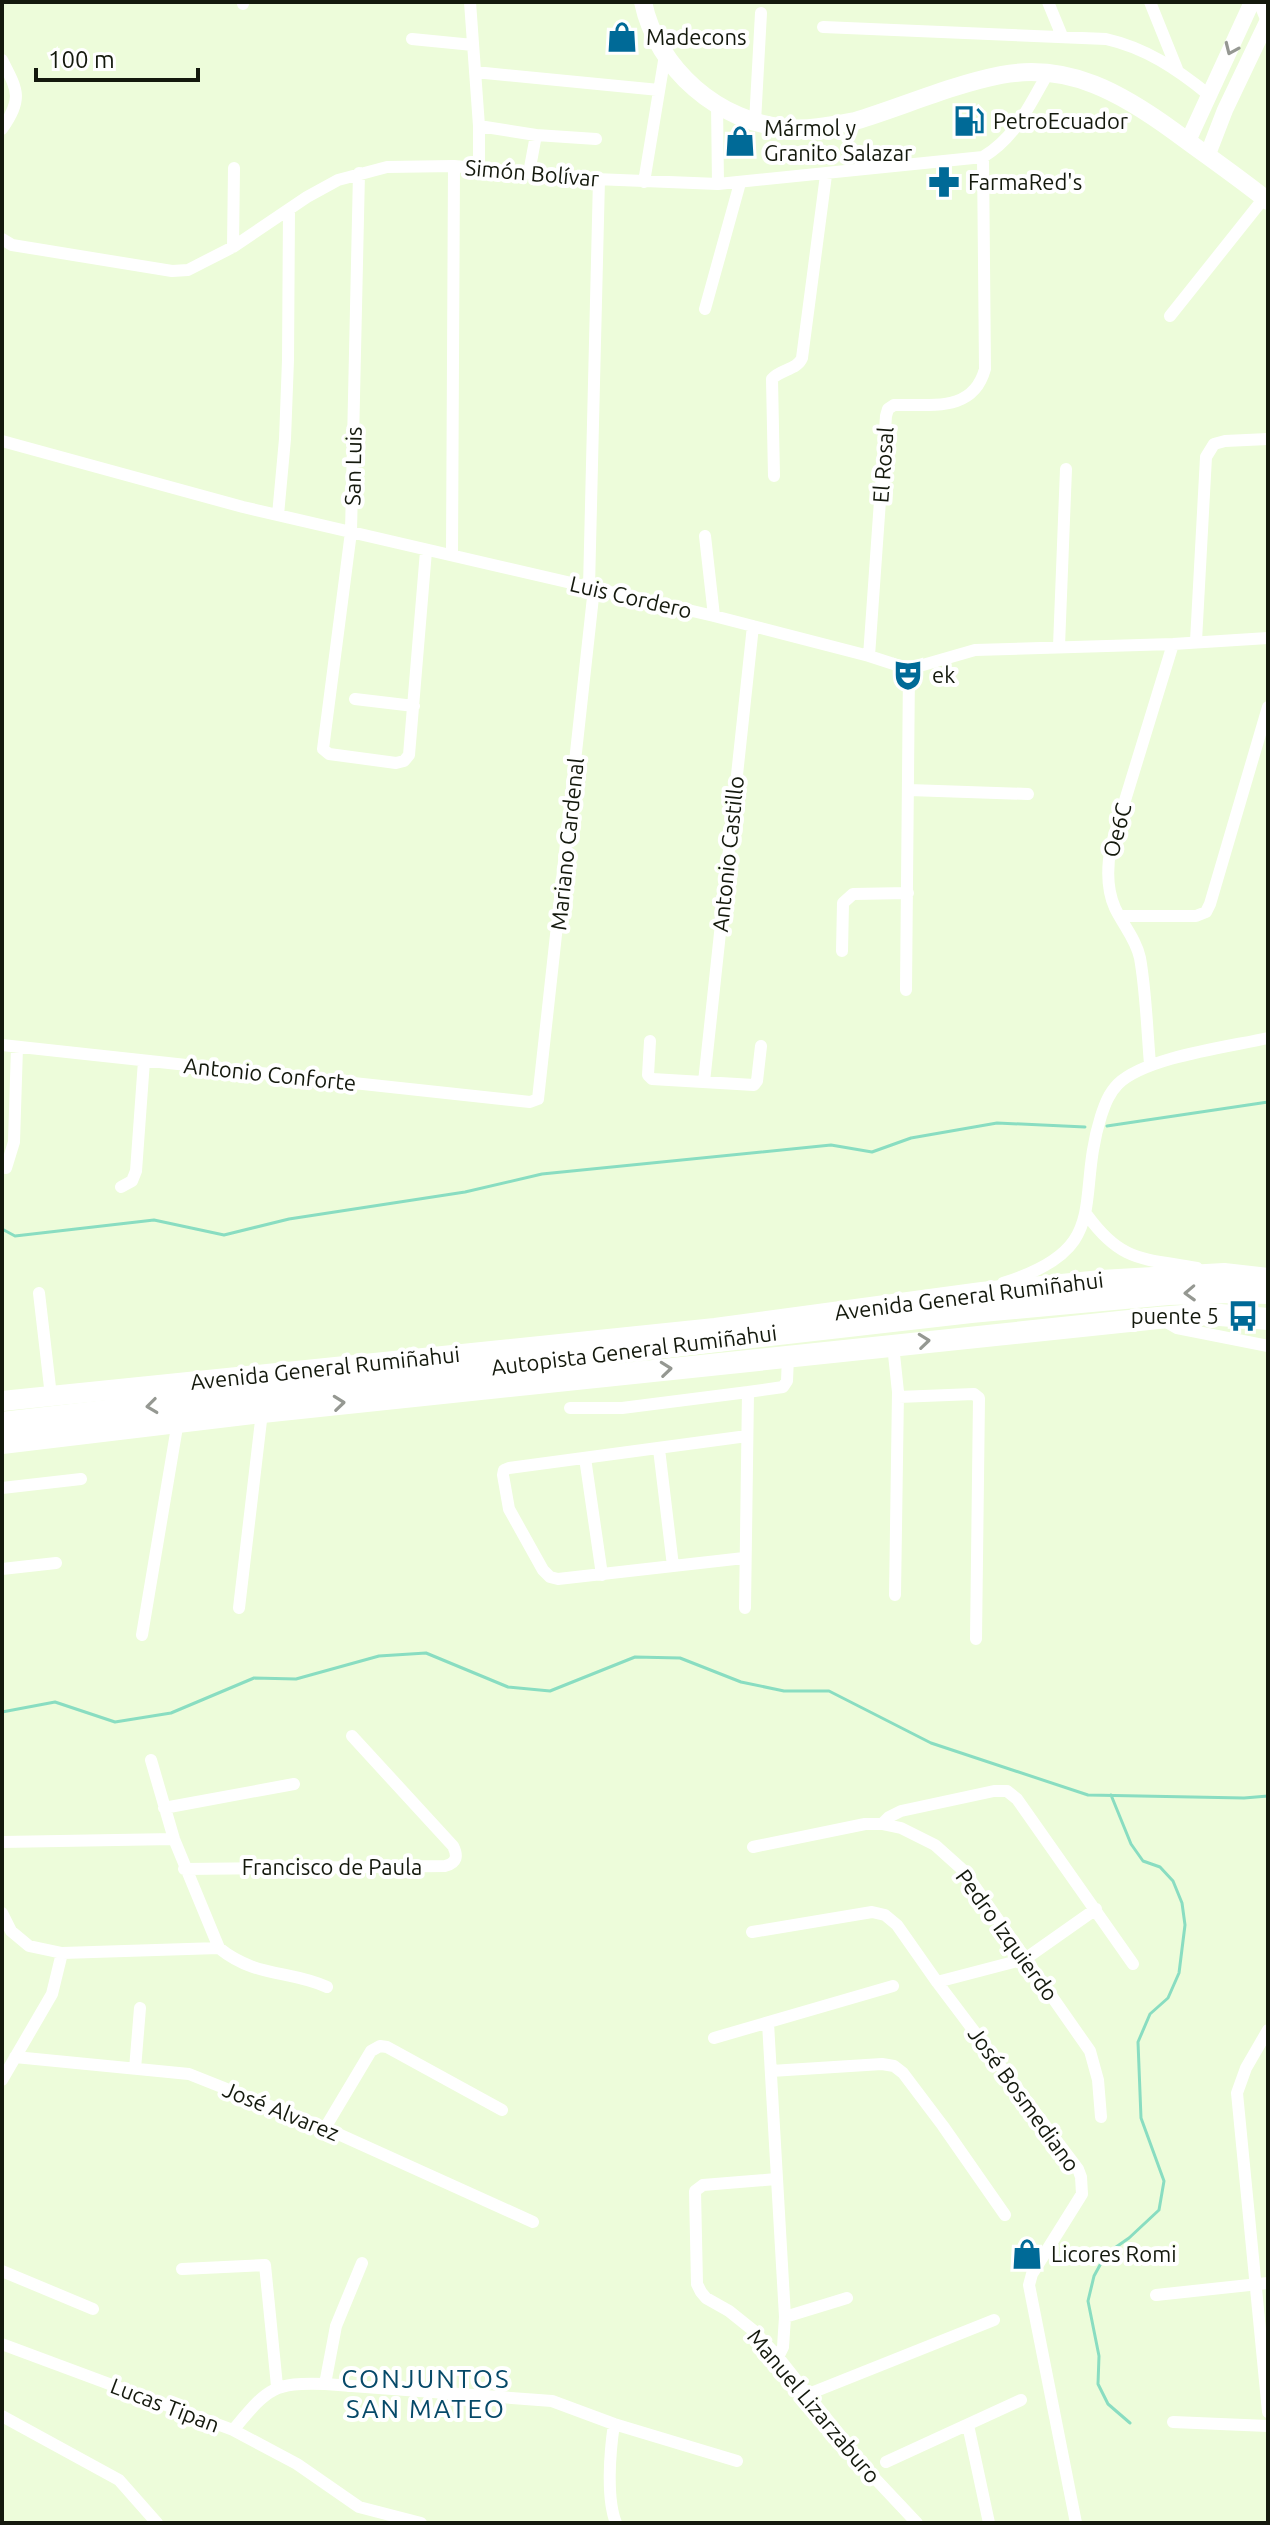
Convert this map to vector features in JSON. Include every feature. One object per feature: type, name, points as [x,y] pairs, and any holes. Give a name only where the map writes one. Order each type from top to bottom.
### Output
[{"type":"highway","name":"Autopista General Rumiñahui","points":[[2,1423],[971,1312],[1168,1294],[1268,1293]]},
{"type":"highway","name":"Autopista General Rumiñahui","points":[[2,1443],[178,1421],[1158,1318],[1208,1314],[1268,1319]]},
{"type":"main road","points":[[643,2],[651,29],[681,76],[717,104],[755,122],[788,128],[834,125],[1001,75],[1037,71],[1089,82],[1124,97],[1208,154],[1266,200]]},
{"type":"main road","name":"Avenida General Rumiñahui","points":[[2,1401],[715,1328],[982,1292],[1101,1280],[1224,1273],[1268,1278]]},
{"type":"street","points":[[470,2],[479,168]]},
{"type":"street","points":[[1048,2],[1062,36]]},
{"type":"street","points":[[1150,2],[1177,69]]},
{"type":"street","points":[[1188,141],[1252,2]]},
{"type":"street","points":[[1208,154],[1225,110],[1268,22],[1259,2]]},
{"type":"street","points":[[755,122],[761,13]]},
{"type":"street","points":[[823,27],[1106,39],[1126,43],[1177,69],[1209,95]]},
{"type":"street","points":[[412,39],[473,45]]},
{"type":"street","points":[[644,182],[665,55]]},
{"type":"street","points":[[2,60],[18,96],[2,129]]},
{"type":"street","points":[[475,72],[659,90]]},
{"type":"street","points":[[983,157],[1011,136],[1048,73]]},
{"type":"street","points":[[717,104],[718,184]]},
{"type":"street","points":[[479,126],[536,135],[596,139]]},
{"type":"street","points":[[529,173],[536,135]]},
{"type":"street","name":"Simón Bolívar","points":[[2,239],[12,245],[172,271],[188,270],[233,247],[338,180],[387,167],[454,166],[599,179],[718,184],[983,157]]},
{"type":"street","name":"El Rosal","points":[[869,656],[888,409],[894,405],[961,401],[981,383],[985,369],[983,157]]},
{"type":"street","points":[[452,555],[454,166]]},
{"type":"street","points":[[233,247],[234,168]]},
{"type":"street","name":"San Luis","points":[[359,173],[351,532],[323,749],[329,754],[396,763],[404,761],[409,755],[414,706]]},
{"type":"street","points":[[774,476],[772,379],[777,373],[800,363],[802,358],[826,175]]},
{"type":"street","name":"Mariano Cardenal","points":[[538,1099],[592,588],[599,179]]},
{"type":"street","points":[[705,309],[740,183]]},
{"type":"street","points":[[1170,316],[1266,200]]},
{"type":"street","points":[[278,515],[285,452],[289,209]]},
{"type":"street","points":[[1196,641],[1206,457],[1214,444],[1268,439]]},
{"type":"street","name":"Luis Cordero","points":[[2,441],[278,515],[714,616],[909,669]]},
{"type":"street","points":[[1059,646],[1066,469]]},
{"type":"street","points":[[705,536],[714,616]]},
{"type":"street","points":[[355,699],[414,706],[426,551]]},
{"type":"street","name":"Antonio Castillo","points":[[704,1082],[753,626]]},
{"type":"street","points":[[906,990],[909,669],[975,650],[1268,638]]},
{"type":"street","name":"Oe6C","points":[[1150,1064],[1139,956],[1109,889],[1107,866],[1173,644]]},
{"type":"street","points":[[1120,916],[1196,916],[1206,912],[1268,707]]},
{"type":"street","points":[[909,790],[1028,794]]},
{"type":"street","points":[[842,951],[843,903],[853,894],[908,893]]},
{"type":"street","points":[[982,1292],[1030,1274],[1056,1260],[1074,1241],[1087,1215],[1097,1128],[1105,1103],[1120,1082],[1150,1064],[1268,1038]]},
{"type":"street","points":[[650,1041],[648,1075],[652,1079],[754,1085],[761,1046]]},
{"type":"street","name":"Antonio Conforte","points":[[2,1045],[530,1102],[538,1099]]},
{"type":"street","points":[[6,1168],[14,1142],[17,1047]]},
{"type":"street","points":[[121,1187],[132,1181],[136,1171],[144,1061]]},
{"type":"street","points":[[1087,1215],[1103,1237],[1131,1256],[1224,1273]]},
{"type":"street","points":[[39,1293],[51,1396]]},
{"type":"street","points":[[1158,1318],[1177,1328],[1268,1346]]},
{"type":"street","points":[[893,1345],[898,1397],[895,1595]]},
{"type":"street","points":[[570,1408],[622,1408],[783,1387],[787,1381],[788,1356]]},
{"type":"street","points":[[745,1608],[748,1392]]},
{"type":"street","points":[[898,1397],[974,1394],[979,1398],[976,1639]]},
{"type":"street","points":[[239,1608],[262,1412]]},
{"type":"street","points":[[142,1635],[178,1421]]},
{"type":"street","points":[[744,1558],[602,1575],[550,1577],[509,1509],[503,1475],[504,1470],[509,1468],[747,1436]]},
{"type":"street","points":[[659,1449],[673,1566]]},
{"type":"street","points":[[585,1458],[602,1575]]},
{"type":"street","points":[[2,1488],[81,1479]]},
{"type":"street","points":[[2,1569],[56,1563]]},
{"type":"street","name":"Francisco de Paula","points":[[184,1869],[453,1864],[457,1853],[453,1846],[352,1736]]},
{"type":"street","points":[[151,1760],[184,1869],[219,1948],[252,1968],[327,1987]]},
{"type":"street","points":[[164,1808],[294,1784]]},
{"type":"street","points":[[882,1824],[901,1811],[994,1791],[1007,1791],[1017,1799],[1133,1964]]},
{"type":"street","name":"Pedro Izquierdo","points":[[753,1847],[865,1824],[901,1828],[935,1845],[964,1871],[1090,2051],[1098,2080],[1101,2117]]},
{"type":"street","points":[[2,1842],[174,1839]]},
{"type":"street","points":[[937,1982],[1025,1959],[1096,1909]]},
{"type":"street","name":"José Bosmediano","points":[[752,1932],[872,1912],[885,1915],[897,1925],[1072,2160],[1081,2177],[1082,2194],[1032,2274],[1029,2285],[1076,2523]]},
{"type":"street","points":[[2,1913],[11,1931],[29,1946],[62,1953],[219,1948]]},
{"type":"street","points":[[2,2080],[52,1994],[62,1953]]},
{"type":"street","points":[[714,2038],[893,1986]]},
{"type":"street","points":[[135,2069],[140,2008]]},
{"type":"street","points":[[768,2023],[785,2317],[783,2347],[778,2357]]},
{"type":"street","points":[[1268,2030],[1246,2068],[1237,2093],[1262,2283],[1268,2412]]},
{"type":"street","points":[[325,2128],[371,2051],[380,2046],[502,2110]]},
{"type":"street","name":"José Alvarez","points":[[15,2057],[189,2074],[325,2128],[533,2222]]},
{"type":"street","points":[[771,2071],[882,2064],[894,2066],[903,2073],[943,2126],[1005,2215]]},
{"type":"street","name":"Manuel Lizarzaburo","points":[[776,2179],[703,2185],[695,2191],[697,2284],[706,2298],[754,2331],[778,2357],[868,2471],[917,2523]]},
{"type":"street","points":[[325,2384],[336,2326],[362,2263]]},
{"type":"street","points":[[182,2269],[265,2265],[277,2386],[325,2384],[552,2401],[614,2424],[737,2461]]},
{"type":"street","points":[[2,2271],[93,2309]]},
{"type":"street","points":[[1156,2295],[1262,2283]]},
{"type":"street","points":[[785,2317],[847,2298]]},
{"type":"street","points":[[806,2395],[994,2320]]},
{"type":"street","name":"Lucas Tipan","points":[[2,2344],[233,2430],[277,2386]]},
{"type":"street","points":[[886,2462],[1021,2400]]},
{"type":"street","points":[[2,2416],[119,2480],[157,2523]]},
{"type":"street","points":[[1173,2422],[1268,2426]]},
{"type":"street","points":[[614,2424],[611,2491],[612,2513],[616,2523]]},
{"type":"street","points":[[968,2425],[989,2523]]},
{"type":"street","points":[[233,2430],[297,2464],[359,2507],[421,2523]]},
{"type":"waterway","points":[[1107,1126],[1268,1102]]},
{"type":"waterway","points":[[2,1229],[15,1236],[154,1220],[224,1235],[289,1219],[465,1192],[542,1174],[831,1145],[872,1152],[911,1138],[997,1123],[1085,1127]]},
{"type":"waterway","points":[[2,1712],[55,1702],[115,1722],[171,1713],[254,1678],[296,1679],[379,1656],[426,1653],[508,1687],[550,1691],[635,1657],[680,1658],[741,1682],[784,1691],[829,1691],[931,1743],[1088,1795],[1268,1796]]},
{"type":"waterway","points":[[1111,1795],[1131,1844],[1143,1861],[1160,1867],[1173,1881],[1182,1903],[1185,1925],[1179,1973],[1168,1998],[1150,2014],[1138,2042],[1141,2118],[1164,2181],[1159,2210],[1106,2254],[1094,2276],[1088,2301],[1099,2356],[1098,2384],[1108,2404],[1130,2423]]},
{"type":"place","name":"Madecons","points":[[622,37]]},
{"type":"place","name":"PetroEcuador","points":[[969,121]]},
{"type":"place","name":"Mármol y Granito Salazar","points":[[740,141]]},
{"type":"place","name":"FarmaRed's","points":[[944,182]]},
{"type":"place","name":"ek","points":[[908,675]]},
{"type":"place","name":"puente 5","points":[[1243,1316]]},
{"type":"place","name":"Licores Romi","points":[[1027,2254]]},
{"type":"district","name":"CONJUNTOS SAN MATEO","points":[[426,2394]]}]
